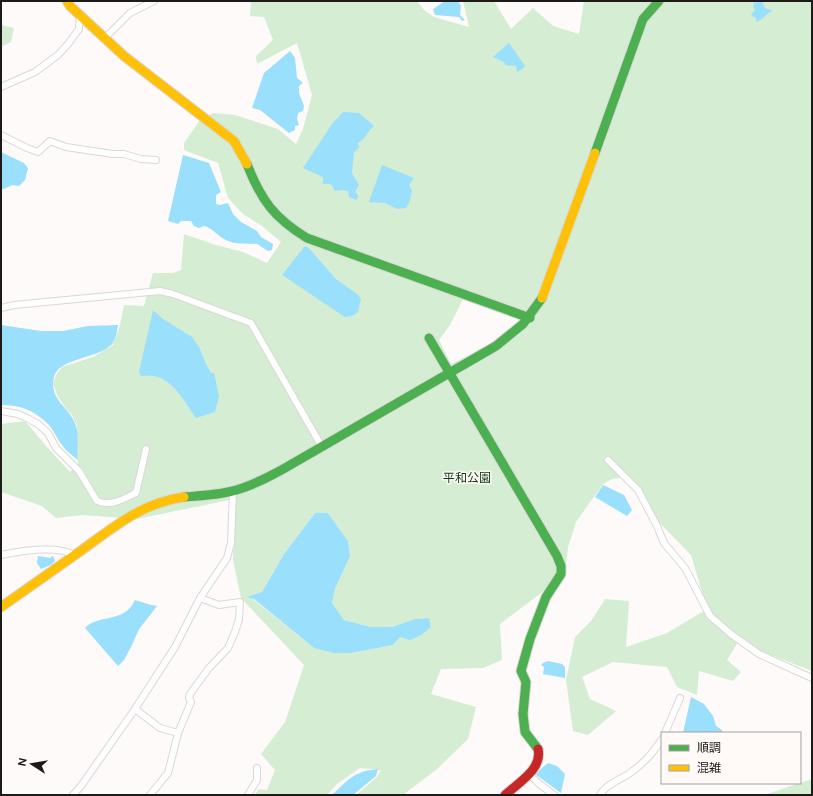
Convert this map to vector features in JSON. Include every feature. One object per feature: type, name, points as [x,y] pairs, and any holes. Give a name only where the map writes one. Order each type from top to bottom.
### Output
[{"type":"street","points":[[67,1],[80,16],[130,60],[234,141],[240,148],[257,188],[264,200],[274,213],[293,230],[307,238],[530,318]]},
{"type":"street","points":[[105,38],[130,13],[154,1]]},
{"type":"street","points":[[1,607],[128,517],[152,505],[173,499],[233,491],[264,480],[513,335],[530,318],[543,297],[644,19],[659,1]]},
{"type":"street","points":[[1,87],[35,72],[58,55],[79,29],[80,16]]},
{"type":"street","points":[[1,135],[38,152],[50,141],[66,147],[113,154],[124,154],[142,159],[156,160]]},
{"type":"street","points":[[1,308],[14,305],[160,291],[173,294],[250,323],[322,447]]},
{"type":"street","points":[[429,338],[557,556],[561,566],[561,574],[546,597],[530,639],[521,671],[526,682],[524,714],[525,732],[538,748],[540,756],[535,768],[505,795]]},
{"type":"street","points":[[1,411],[18,414],[38,424],[48,433],[56,448],[79,471],[97,501],[102,503],[108,504],[117,502],[136,493],[146,449]]},
{"type":"street","points":[[608,460],[638,490],[657,526],[664,543],[685,568],[710,616],[731,634],[759,654],[812,678]]},
{"type":"street","points":[[74,795],[135,709],[175,647],[200,598],[227,558],[231,543],[233,491]]},
{"type":"street","points":[[1,555],[15,552],[49,550],[68,551],[74,555]]},
{"type":"street","points":[[150,795],[168,773],[178,734],[192,702],[188,698],[190,694],[209,668],[228,648],[239,619],[240,602],[219,605],[200,598]]},
{"type":"street","points":[[665,732],[680,698]]},
{"type":"street","points":[[135,709],[160,728],[178,734]]},
{"type":"street","points":[[600,795],[602,790],[630,773],[650,756],[661,740]]},
{"type":"street","points":[[248,795],[256,780],[257,768]]},
{"type":"street","points":[[529,774],[554,795]]},
{"type":"green space","name":"平和公園","points":[[251,1],[417,1],[424,10],[434,17],[469,27],[463,1],[494,1],[511,29],[533,8],[553,26],[579,34],[584,1],[812,1],[812,671],[738,642],[727,660],[741,672],[733,681],[699,671],[697,695],[677,687],[667,667],[613,662],[582,677],[590,699],[616,711],[588,735],[573,731],[566,680],[575,637],[591,621],[605,599],[629,601],[626,647],[667,633],[707,609],[691,555],[648,511],[627,477],[612,479],[603,484],[576,522],[568,547],[565,575],[500,624],[502,660],[483,668],[441,669],[431,694],[476,707],[468,739],[437,769],[403,795],[356,795],[377,777],[381,770],[360,768],[337,784],[327,795],[254,795],[259,789],[267,790],[275,770],[261,754],[285,722],[304,665],[241,598],[233,560],[234,499],[137,519],[82,515],[56,518],[42,506],[1,492],[1,424],[25,421],[70,472],[78,464],[77,426],[72,415],[58,397],[53,384],[56,375],[62,367],[93,357],[113,345],[120,325],[124,305],[144,306],[153,273],[173,273],[181,270],[184,234],[243,252],[267,263],[281,242],[262,226],[243,214],[228,198],[218,163],[184,150],[184,143],[200,120],[213,113],[235,115],[278,129],[296,144],[303,129],[312,95],[297,43],[257,64],[256,56],[273,40],[264,17],[250,16]],"holes":[[[309,248],[336,279],[347,287],[352,316],[345,316],[282,275]],[[464,297],[522,317],[511,331],[491,344],[451,364],[439,340],[450,325]],[[315,513],[328,513],[348,541],[350,556],[335,589],[332,603],[344,620],[371,627],[392,627],[415,619],[428,618],[431,626],[400,637],[393,645],[351,653],[314,648],[253,599],[262,592],[284,554]]]},
{"type":"green space","points":[[1,25],[14,28],[11,42],[1,47]]},
{"type":"green space","points":[[812,779],[812,795],[767,795],[797,784],[801,784],[801,783]]},
{"type":"water","points":[[445,1],[458,1],[461,6],[460,15],[465,20],[462,21],[459,17],[435,15],[433,9]]},
{"type":"water","points":[[762,1],[765,8],[773,11],[756,22],[756,18],[751,15],[755,10],[753,6],[754,3]]},
{"type":"water","points":[[509,43],[525,66],[517,72],[516,66],[506,65],[504,62],[493,57]]},
{"type":"water","points":[[290,51],[295,58],[297,78],[303,83],[299,86],[299,93],[304,106],[303,111],[298,113],[297,119],[299,125],[295,126],[295,130],[289,133],[260,110],[252,108],[264,73]]},
{"type":"water","points":[[343,112],[359,113],[374,126],[358,143],[359,148],[354,152],[352,173],[359,185],[355,192],[358,195],[357,200],[349,197],[348,191],[335,191],[331,184],[323,184],[323,177],[303,168],[332,124]]},
{"type":"water","points":[[1,152],[24,163],[28,168],[25,180],[19,186],[12,185],[1,189]]},
{"type":"water","points":[[183,155],[209,163],[221,192],[216,195],[216,204],[220,205],[228,203],[233,214],[241,222],[257,231],[261,237],[273,244],[272,250],[268,251],[257,244],[231,242],[207,227],[204,226],[199,228],[194,226],[191,221],[181,221],[178,224],[168,221]]},
{"type":"water","points":[[382,165],[414,178],[409,185],[412,191],[406,208],[397,209],[385,203],[369,202]]},
{"type":"water","points":[[305,246],[309,248],[336,279],[357,294],[361,299],[358,312],[352,316],[345,317],[282,275]]},
{"type":"water","points":[[153,310],[163,319],[192,337],[199,347],[211,373],[214,373],[219,396],[215,412],[196,418],[180,395],[167,382],[160,378],[141,376],[139,372]]},
{"type":"water","points":[[1,325],[41,331],[63,331],[88,326],[118,325],[115,339],[111,345],[100,352],[69,363],[57,371],[54,377],[54,392],[70,414],[76,426],[78,460],[65,449],[50,426],[43,419],[21,407],[1,405]]},
{"type":"water","points":[[603,485],[624,495],[632,510],[627,516],[595,497]]},
{"type":"water","points":[[315,513],[328,513],[348,541],[350,556],[335,589],[332,603],[344,620],[371,627],[392,627],[415,619],[429,618],[431,627],[421,635],[410,640],[400,637],[393,645],[351,653],[334,653],[314,648],[254,599],[247,597],[262,592],[284,554]]},
{"type":"water","points":[[38,556],[50,558],[53,556],[55,561],[51,565],[41,569],[37,563]]},
{"type":"water","points":[[135,600],[157,606],[139,629],[124,660],[118,666],[85,628],[95,622],[125,612],[131,607]]},
{"type":"water","points":[[548,661],[562,664],[565,667],[565,678],[543,674],[544,667],[541,665]]},
{"type":"water","points":[[691,697],[704,704],[713,716],[716,726],[722,730],[722,732],[683,732]]},
{"type":"water","points":[[548,763],[557,766],[565,774],[561,793],[535,774]]},
{"type":"water","points":[[378,769],[376,776],[353,795],[332,795],[357,774]]},
{"type":"traffic: fast","points":[[595,153],[643,19],[659,1]]},
{"type":"traffic: fast","points":[[247,164],[263,198],[270,207],[286,223],[307,238],[530,318]]},
{"type":"traffic: fast","points":[[184,497],[212,495],[243,488],[285,468],[496,346],[523,324],[542,298]]},
{"type":"traffic: fast","points":[[429,338],[557,556],[561,566],[561,574],[546,597],[530,639],[521,671],[526,682],[523,714],[525,732],[538,749]]},
{"type":"traffic: slow","points":[[67,1],[70,6],[124,56],[234,141],[247,164]]},
{"type":"traffic: slow","points":[[542,298],[595,153]]},
{"type":"traffic: slow","points":[[1,607],[118,524],[155,504],[184,497]]},
{"type":"traffic: jam","points":[[505,795],[533,769],[539,756],[538,749]]}]
